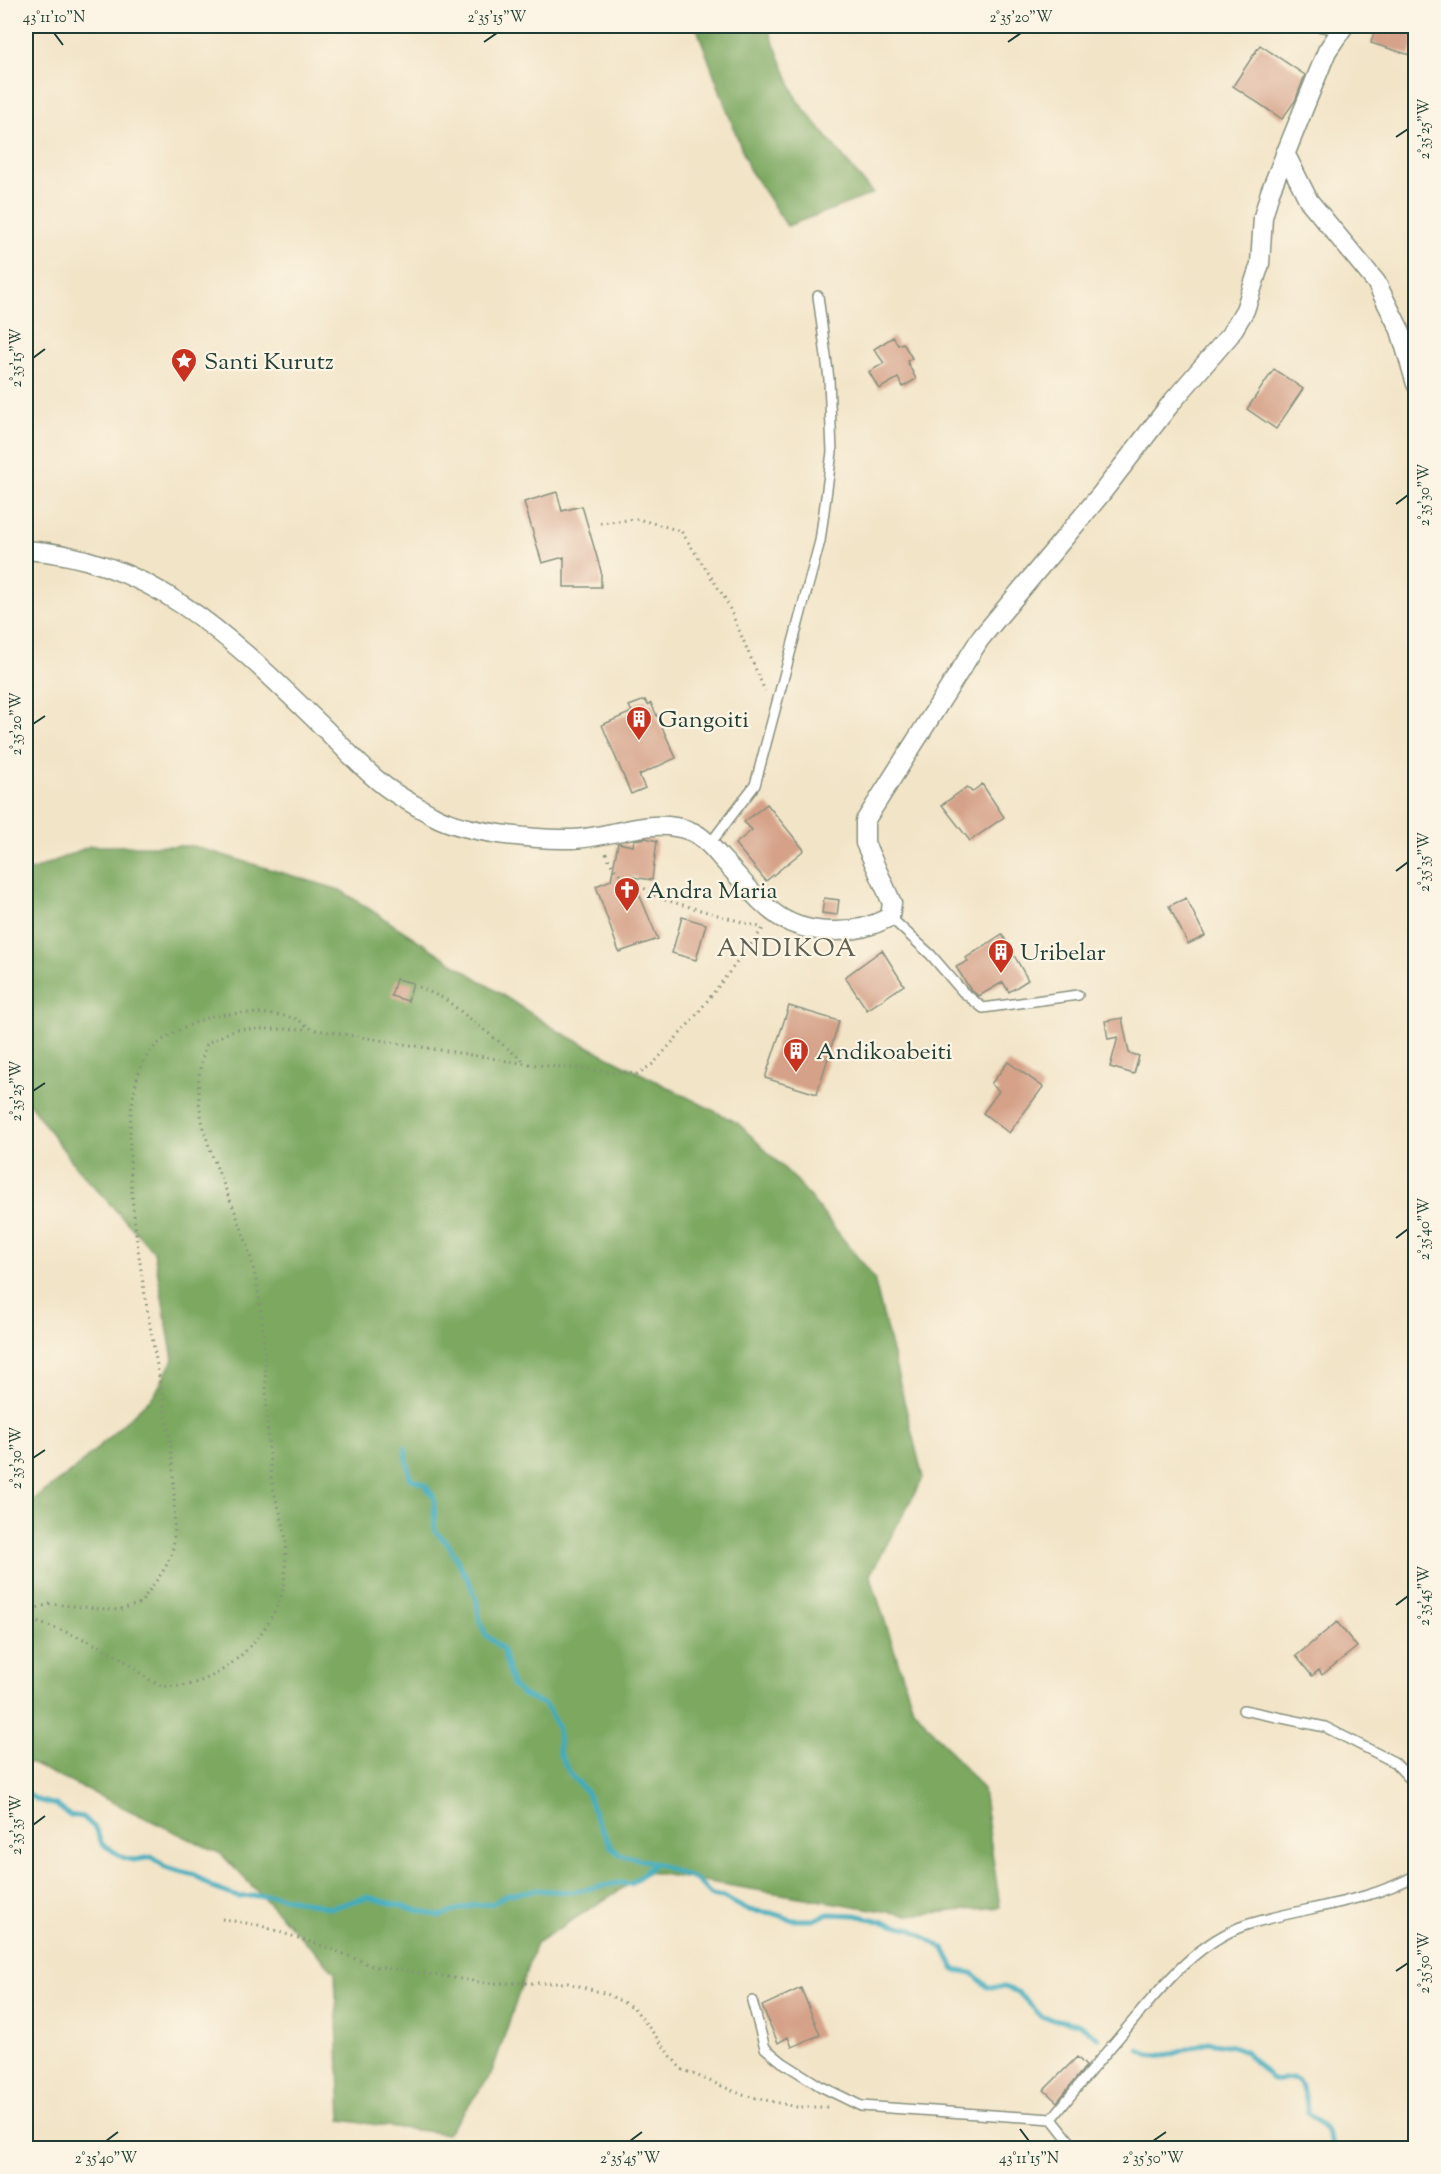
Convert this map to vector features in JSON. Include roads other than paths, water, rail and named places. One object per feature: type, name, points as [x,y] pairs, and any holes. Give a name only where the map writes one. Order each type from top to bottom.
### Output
[{"type":"street","points":[[26,550],[83,560],[114,569],[166,592],[241,648],[386,787],[436,817],[467,828],[513,835],[572,839],[663,824],[693,831],[709,845],[768,921],[810,931],[848,932],[876,925],[890,917],[892,903],[865,843],[865,821],[884,787],[980,639],[1101,494],[1172,402],[1230,335],[1245,310],[1260,264],[1263,217],[1286,153],[1327,51],[1342,28]]},
{"type":"street","points":[[1286,153],[1309,201],[1376,282],[1400,330],[1416,384]]},
{"type":"lane","points":[[1318,26],[1342,28]]},
{"type":"lane","points":[[709,845],[755,785],[820,541],[832,452],[829,379],[818,296]]},
{"type":"lane","points":[[890,917],[931,955],[963,992],[983,1008],[1078,995]]},
{"type":"lane","points":[[1243,1710],[1325,1727],[1394,1762],[1416,1785]]},
{"type":"lane","points":[[1052,2120],[1081,2080],[1172,1974],[1207,1946],[1244,1926],[1390,1889],[1416,1875]]},
{"type":"lane","points":[[752,2001],[765,2048],[782,2062],[820,2086],[861,2106],[1052,2120],[1075,2148]]},
{"type":"waterway","points":[[405,1448],[410,1478],[424,1484],[434,1497],[435,1531],[449,1545],[469,1582],[476,1597],[479,1617],[485,1634],[503,1650],[512,1685],[523,1695],[544,1704],[550,1712],[558,1729],[559,1753],[571,1775],[587,1793],[597,1821],[612,1848],[621,1855],[655,1863]]},
{"type":"waterway","points":[[26,1793],[37,1800],[56,1805],[69,1815],[83,1817],[95,1828],[102,1844],[124,1858],[133,1860],[153,1857],[165,1867],[195,1875],[213,1888],[238,1897],[273,1895],[331,1908],[367,1897],[440,1916],[473,1905],[492,1904],[506,1895],[534,1890],[572,1892],[618,1883],[631,1884],[655,1863],[698,1881],[711,1895],[723,1897],[747,1910],[772,1913],[793,1920],[813,1920],[828,1914],[856,1915],[912,1929],[944,1949],[955,1970],[972,1973],[988,1987],[1004,1987],[1018,1992],[1042,2017],[1079,2024],[1099,2038]]},
{"type":"waterway","points":[[1139,2050],[1154,2056],[1173,2054],[1208,2042],[1245,2051],[1273,2080],[1293,2078],[1301,2083],[1308,2113],[1327,2131],[1335,2148]]},
{"type":"place","name":"Santi Kurutz","points":[[184,384]]},
{"type":"place","name":"Gangoiti","points":[[639,742]]},
{"type":"place","name":"Andra Maria","points":[[627,913]]},
{"type":"place","name":"Uribelar","points":[[1001,975]]},
{"type":"place","name":"Andikoabeiti","points":[[796,1074]]},
{"type":"district","name":"ANDIKOA","points":[[787,947]]}]
